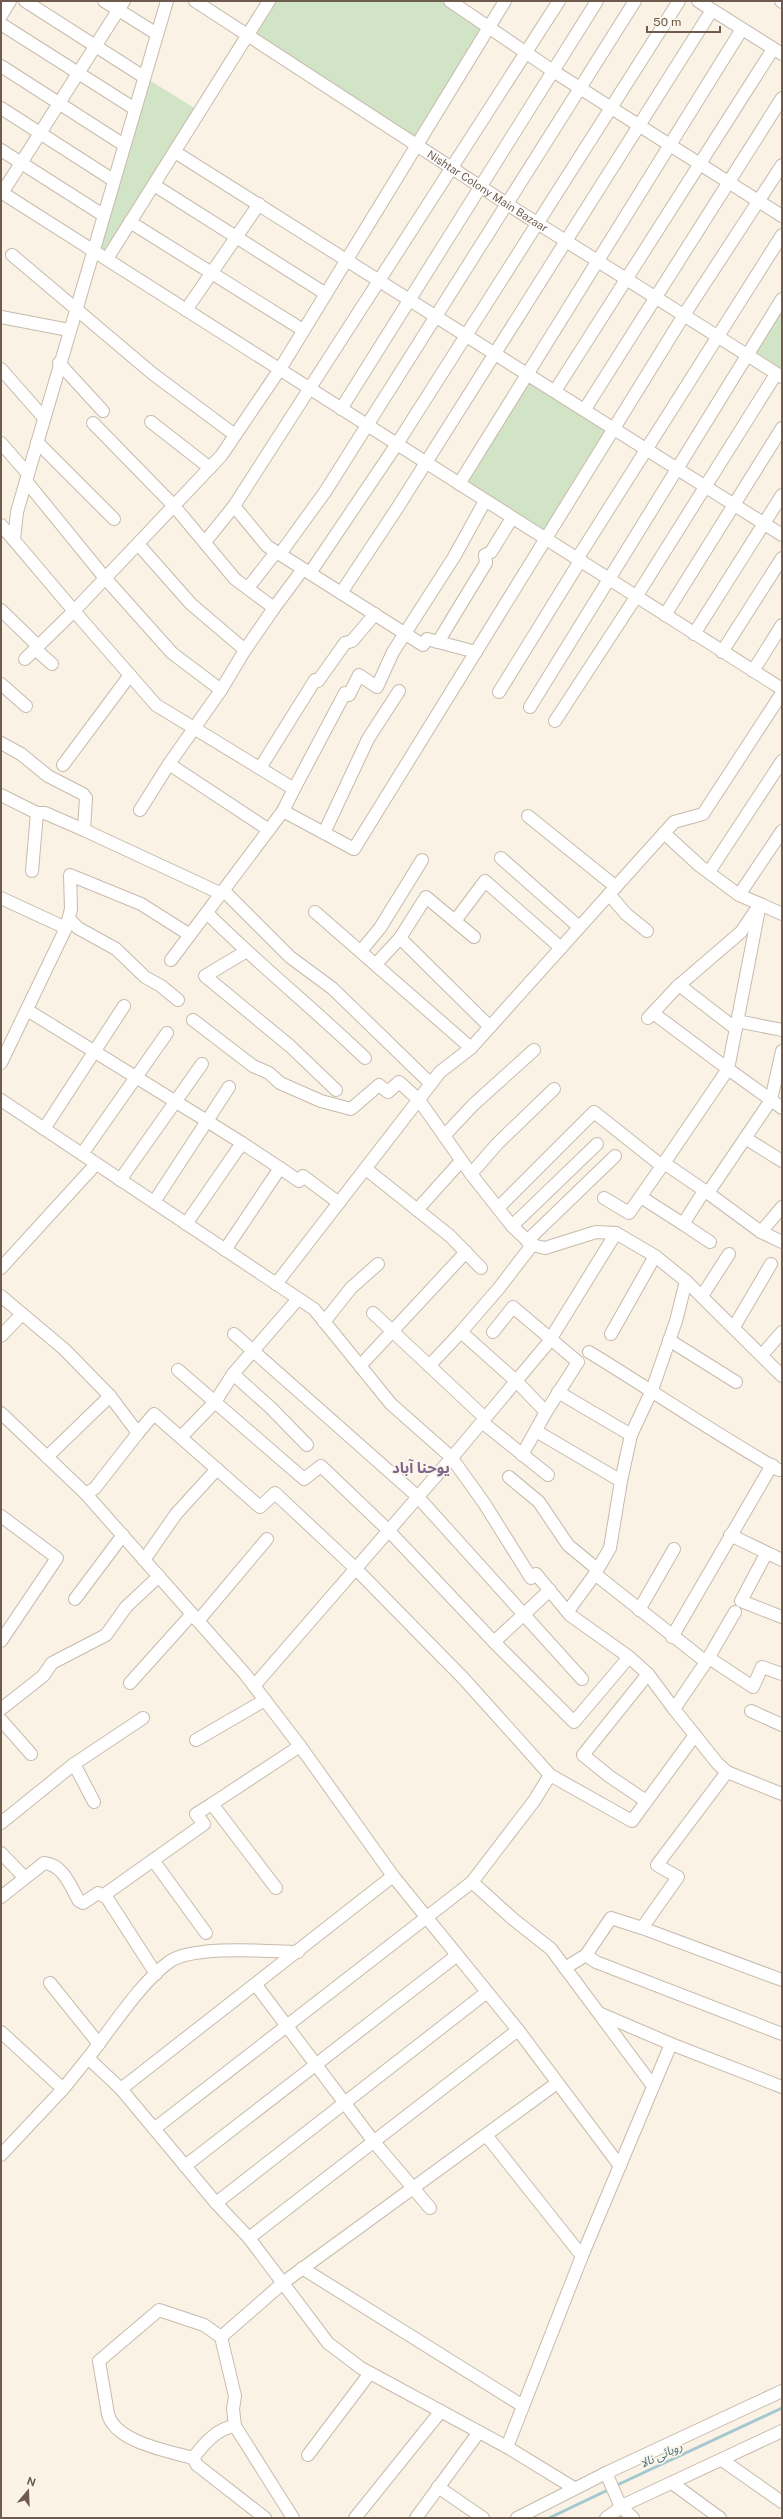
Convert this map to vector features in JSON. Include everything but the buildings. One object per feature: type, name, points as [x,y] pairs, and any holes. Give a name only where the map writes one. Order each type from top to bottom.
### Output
[{"type":"street","points":[[1,16],[10,1]]},
{"type":"street","points":[[25,1],[144,77]]},
{"type":"street","points":[[104,1],[122,6],[157,34]]},
{"type":"street","points":[[14,539],[17,512],[59,363],[167,1]]},
{"type":"street","name":"Nishtar Colony Main Bazaar","points":[[195,1],[482,185],[507,204],[538,222],[779,375]]},
{"type":"street","points":[[107,259],[249,36],[269,1]]},
{"type":"street","points":[[450,1],[489,26],[553,71],[782,216]]},
{"type":"street","points":[[25,659],[106,578],[210,468],[235,435],[280,369],[505,1]]},
{"type":"street","points":[[205,542],[234,506],[311,389],[560,1]]},
{"type":"street","points":[[341,409],[597,1]]},
{"type":"street","points":[[248,588],[278,553],[325,492],[636,1]]},
{"type":"street","points":[[140,810],[192,727],[221,690],[245,650],[274,608],[307,571],[397,444],[680,1]]},
{"type":"street","points":[[555,391],[699,164],[778,51],[698,1]]},
{"type":"street","points":[[122,6],[1,193],[782,689]]},
{"type":"street","points":[[341,593],[712,10]]},
{"type":"street","points":[[1,24],[135,109]]},
{"type":"street","points":[[459,484],[526,372],[598,260],[742,28]]},
{"type":"street","points":[[1,66],[124,145]]},
{"type":"street","points":[[585,410],[782,98]]},
{"type":"street","points":[[1,108],[113,180]]},
{"type":"street","points":[[1,150],[103,215]]},
{"type":"street","points":[[175,152],[495,352],[645,450],[782,535]]},
{"type":"street","points":[[283,811],[354,849],[684,315],[782,165]]},
{"type":"street","points":[[154,185],[326,294]]},
{"type":"street","points":[[186,310],[259,204]]},
{"type":"street","points":[[130,222],[303,330]]},
{"type":"street","points":[[498,692],[645,450],[782,235]]},
{"type":"street","points":[[12,255],[75,310],[153,374],[235,435]]},
{"type":"street","points":[[530,708],[608,578],[782,299]]},
{"type":"street","points":[[1,318],[69,330]]},
{"type":"street","points":[[59,363],[103,411]]},
{"type":"street","points":[[1,369],[44,418]]},
{"type":"street","points":[[555,721],[636,597],[705,487],[779,375]]},
{"type":"street","points":[[151,422],[210,468]]},
{"type":"street","points":[[93,423],[174,506],[235,579],[274,608]]},
{"type":"street","points":[[665,615],[782,428]]},
{"type":"street","points":[[37,442],[114,519]]},
{"type":"street","points":[[1,443],[106,578],[172,653],[221,690]]},
{"type":"street","points":[[694,634],[782,494]]},
{"type":"street","points":[[171,960],[283,811],[345,693],[349,695],[359,675],[377,687],[393,652],[406,634],[454,557],[485,501]]},
{"type":"street","points":[[234,506],[267,546],[406,634],[423,644],[427,639],[476,652]]},
{"type":"street","points":[[438,642],[486,563],[485,555],[491,552],[512,518]]},
{"type":"street","points":[[1,525],[156,705],[294,789]]},
{"type":"street","points":[[138,544],[191,604],[245,650]]},
{"type":"street","points":[[722,652],[782,558]]},
{"type":"street","points":[[1,610],[52,664]]},
{"type":"street","points":[[260,768],[315,680],[318,681],[345,642],[352,641],[375,614]]},
{"type":"street","points":[[753,671],[782,625]]},
{"type":"street","points":[[63,765],[130,675]]},
{"type":"street","points":[[1,684],[26,706]]},
{"type":"street","points":[[324,833],[368,739],[399,690]]},
{"type":"street","points":[[276,1284],[440,1072],[470,1048],[490,1027],[674,822],[703,814],[782,693]]},
{"type":"street","points":[[1,743],[21,754],[48,776],[82,794],[86,798],[84,830]]},
{"type":"street","points":[[709,872],[782,761]]},
{"type":"street","points":[[169,764],[269,830]]},
{"type":"street","points":[[1,795],[37,813],[45,813],[223,892],[290,957],[332,988],[431,1084]]},
{"type":"street","points":[[32,871],[37,813]]},
{"type":"street","points":[[528,816],[612,890],[626,914],[647,931]]},
{"type":"street","points":[[739,894],[777,850],[782,831]]},
{"type":"street","points":[[664,833],[709,872],[739,894],[782,914]]},
{"type":"street","points":[[501,858],[579,928]]},
{"type":"street","points":[[361,951],[380,928],[422,860]]},
{"type":"street","points":[[1,1063],[67,923],[71,909],[69,878],[72,874],[141,904],[190,935]]},
{"type":"street","points":[[454,921],[485,881],[561,948]]},
{"type":"street","points":[[376,964],[400,938],[426,897],[474,937]]},
{"type":"street","points":[[1,898],[67,923],[116,948],[145,977],[161,986],[178,1000]]},
{"type":"street","points":[[760,904],[741,932],[679,985],[650,1015],[782,1108]]},
{"type":"street","points":[[604,1198],[629,1213],[728,1069],[760,904]]},
{"type":"street","points":[[315,912],[470,1048]]},
{"type":"street","points":[[206,914],[245,952],[310,1005],[365,1058]]},
{"type":"street","points":[[400,938],[490,1027]]},
{"type":"street","points":[[245,952],[204,976],[290,1046],[336,1090]]},
{"type":"street","points":[[679,985],[737,1025],[782,1030]]},
{"type":"street","points":[[44,1129],[124,1006]]},
{"type":"street","points":[[27,1010],[242,1143],[299,1181],[303,1176],[339,1203]]},
{"type":"street","points":[[193,1020],[253,1066],[269,1073],[280,1083],[321,1101],[352,1109],[379,1085],[388,1092],[399,1082],[419,1100],[471,1174],[512,1226],[529,1243],[545,1248],[596,1232],[616,1233],[655,1256],[686,1281],[782,1376]]},
{"type":"street","points":[[82,1154],[167,1032]]},
{"type":"street","points":[[444,1136],[473,1105],[534,1050]]},
{"type":"street","points":[[682,1224],[771,1100],[782,1050]]},
{"type":"street","points":[[120,1180],[202,1064]]},
{"type":"street","points":[[154,1202],[229,1087]]},
{"type":"street","points":[[471,1174],[497,1144],[554,1089]]},
{"type":"street","points":[[1,1100],[314,1310],[391,1404],[451,1457],[484,1503],[531,1578],[536,1574],[568,1612],[629,1657],[648,1674],[695,1736],[718,1764],[727,1772],[782,1794]]},
{"type":"street","points":[[498,1208],[594,1112],[663,1165],[706,1192],[762,1232],[782,1242]]},
{"type":"street","points":[[745,1138],[782,1161]]},
{"type":"street","points":[[186,1224],[242,1143]]},
{"type":"street","points":[[512,1226],[597,1144]]},
{"type":"street","points":[[429,1366],[499,1288],[529,1243],[615,1156]]},
{"type":"street","points":[[417,1210],[461,1160]]},
{"type":"street","points":[[1,1268],[96,1164]]},
{"type":"street","points":[[225,1250],[280,1168]]},
{"type":"street","points":[[366,1168],[450,1236],[481,1268]]},
{"type":"street","points":[[641,1197],[710,1242]]},
{"type":"street","points":[[762,1232],[782,1207]]},
{"type":"street","points":[[254,1686],[484,1420],[550,1340],[616,1233]]},
{"type":"street","points":[[360,1366],[466,1252]]},
{"type":"street","points":[[702,1296],[729,1254]]},
{"type":"street","points":[[611,1334],[655,1256]]},
{"type":"street","points":[[324,1322],[351,1288],[378,1264]]},
{"type":"street","points":[[734,1327],[771,1264]]},
{"type":"street","points":[[568,1612],[610,1548],[621,1481],[631,1435],[652,1390],[669,1340],[686,1281]]},
{"type":"street","points":[[1,1296],[64,1349],[110,1396],[138,1433]]},
{"type":"street","points":[[181,1437],[215,1402],[233,1374],[298,1299]]},
{"type":"street","points":[[493,1332],[513,1306],[550,1340],[578,1362],[558,1392],[522,1455]]},
{"type":"street","points":[[373,1313],[484,1420],[522,1455],[548,1475]]},
{"type":"street","points":[[1,1336],[22,1314]]},
{"type":"street","points":[[461,1332],[516,1381],[546,1412]]},
{"type":"street","points":[[762,1355],[782,1332]]},
{"type":"street","points":[[234,1334],[418,1496],[526,1614],[582,1680]]},
{"type":"street","points":[[669,1340],[736,1382]]},
{"type":"street","points":[[589,1352],[652,1390],[731,1443],[779,1468],[730,1535],[672,1637]]},
{"type":"street","points":[[178,1370],[304,1479],[321,1466],[388,1530],[494,1642],[574,1722],[629,1657]]},
{"type":"street","points":[[233,1374],[271,1408],[307,1445]]},
{"type":"street","points":[[558,1392],[631,1435]]},
{"type":"street","points":[[47,1456],[110,1396]]},
{"type":"street","points":[[1,1413],[86,1494],[254,1686],[300,1746],[393,1876],[456,1956],[518,2030],[620,2166]]},
{"type":"street","points":[[86,1494],[95,1488],[154,1414],[260,1507],[275,1493],[356,1569],[464,1679],[550,1775],[629,1820],[634,1820],[646,1801],[695,1736]]},
{"type":"street","points":[[536,1431],[621,1481]]},
{"type":"street","points":[[144,1560],[176,1514],[217,1469]]},
{"type":"street","points":[[509,1477],[539,1502],[568,1545],[639,1610],[672,1637],[753,1687],[762,1667],[782,1674]]},
{"type":"street","points":[[1,1516],[57,1558],[1,1641]]},
{"type":"street","points":[[75,1598],[123,1535]]},
{"type":"street","points":[[730,1535],[766,1554],[782,1560]]},
{"type":"street","points":[[130,1683],[195,1618],[266,1539]]},
{"type":"street","points":[[639,1610],[674,1549]]},
{"type":"street","points":[[766,1554],[741,1601],[782,1617]]},
{"type":"street","points":[[1,1709],[43,1676],[52,1663],[106,1635],[126,1607],[159,1576]]},
{"type":"street","points":[[494,1642],[526,1614],[550,1590]]},
{"type":"street","points":[[674,1709],[707,1660],[735,1612]]},
{"type":"street","points":[[646,1801],[609,1776],[583,1755],[648,1674]]},
{"type":"street","points":[[196,1740],[265,1700]]},
{"type":"street","points":[[751,1711],[782,1724]]},
{"type":"street","points":[[1,1823],[74,1764],[143,1718]]},
{"type":"street","points":[[1,1720],[31,1754]]},
{"type":"street","points":[[104,1895],[204,1824],[196,1814],[300,1746]]},
{"type":"street","points":[[74,1764],[94,1802]]},
{"type":"street","points":[[642,1928],[678,1877],[657,1865],[727,1772]]},
{"type":"street","points":[[154,2129],[426,1916],[472,1882],[534,1800],[550,1775]]},
{"type":"street","points":[[212,1804],[276,1888]]},
{"type":"street","points":[[1,1853],[25,1878]]},
{"type":"street","points":[[153,1860],[206,1932]]},
{"type":"street","points":[[1,1897],[44,1863],[52,1864],[60,1870],[79,1902],[83,1902],[98,1893],[104,1895],[156,1974]]},
{"type":"street","points":[[121,2089],[256,1985],[393,1876]]},
{"type":"street","points":[[472,1882],[513,1920],[551,1949],[653,2086]]},
{"type":"street","points":[[565,1968],[586,1955],[611,1918],[782,1980]]},
{"type":"street","points":[[1,2155],[63,2089],[156,1974],[169,1962],[192,1953],[251,1950],[298,1952]]},
{"type":"street","points":[[586,1955],[596,1962],[782,2034]]},
{"type":"street","points":[[185,2166],[456,1956]]},
{"type":"street","points":[[50,1983],[99,2044]]},
{"type":"street","points":[[256,1985],[374,2142],[430,2208]]},
{"type":"street","points":[[216,2203],[487,1992]]},
{"type":"street","points":[[600,2014],[671,2044],[782,2087]]},
{"type":"street","points":[[249,2238],[518,2030]]},
{"type":"street","points":[[1,2032],[63,2089]]},
{"type":"street","points":[[507,2447],[582,2256],[671,2044]]},
{"type":"street","points":[[88,2058],[121,2089],[216,2203],[249,2238],[284,2282],[328,2343],[370,2373],[507,2447],[574,2488]]},
{"type":"street","points":[[221,2337],[302,2268],[486,2136],[557,2083]]},
{"type":"street","points":[[486,2136],[582,2256]]},
{"type":"street","points":[[302,2268],[523,2406]]},
{"type":"street","points":[[265,2518],[197,2465],[193,2458],[132,2440],[109,2420],[99,2361],[159,2310],[204,2325],[221,2337],[235,2396],[233,2409],[235,2426],[294,2518]]},
{"type":"street","points":[[308,2454],[370,2373]]},
{"type":"street","points":[[516,2518],[538,2514],[574,2488],[607,2475],[782,2390]]},
{"type":"street","points":[[355,2518],[441,2411]]},
{"type":"street","points":[[193,2458],[200,2448],[224,2427],[235,2426]]},
{"type":"street","points":[[416,2518],[478,2432]]},
{"type":"street","points":[[606,2518],[620,2505],[722,2460],[779,2437]]},
{"type":"street","points":[[722,2460],[782,2502]]},
{"type":"street","points":[[607,2475],[620,2505],[633,2518]]},
{"type":"street","points":[[672,2483],[720,2518]]},
{"type":"street","points":[[438,2487],[483,2518]]},
{"type":"green space","points":[[269,1],[450,1],[489,26],[417,144],[249,36]]},
{"type":"green space","points":[[144,77],[201,112],[107,259],[92,250]]},
{"type":"green space","points":[[782,299],[782,377],[747,355]]},
{"type":"green space","points":[[526,372],[615,429],[546,539],[459,484]]},
{"type":"waterway","name":"روہائی نالا","points":[[615,2486],[782,2408]]},
{"type":"waterway","name":"روہائی نالا","points":[[549,2518],[610,2489]]},
{"type":"district","name":"یوحنا آباد","points":[[421,1467]]}]
